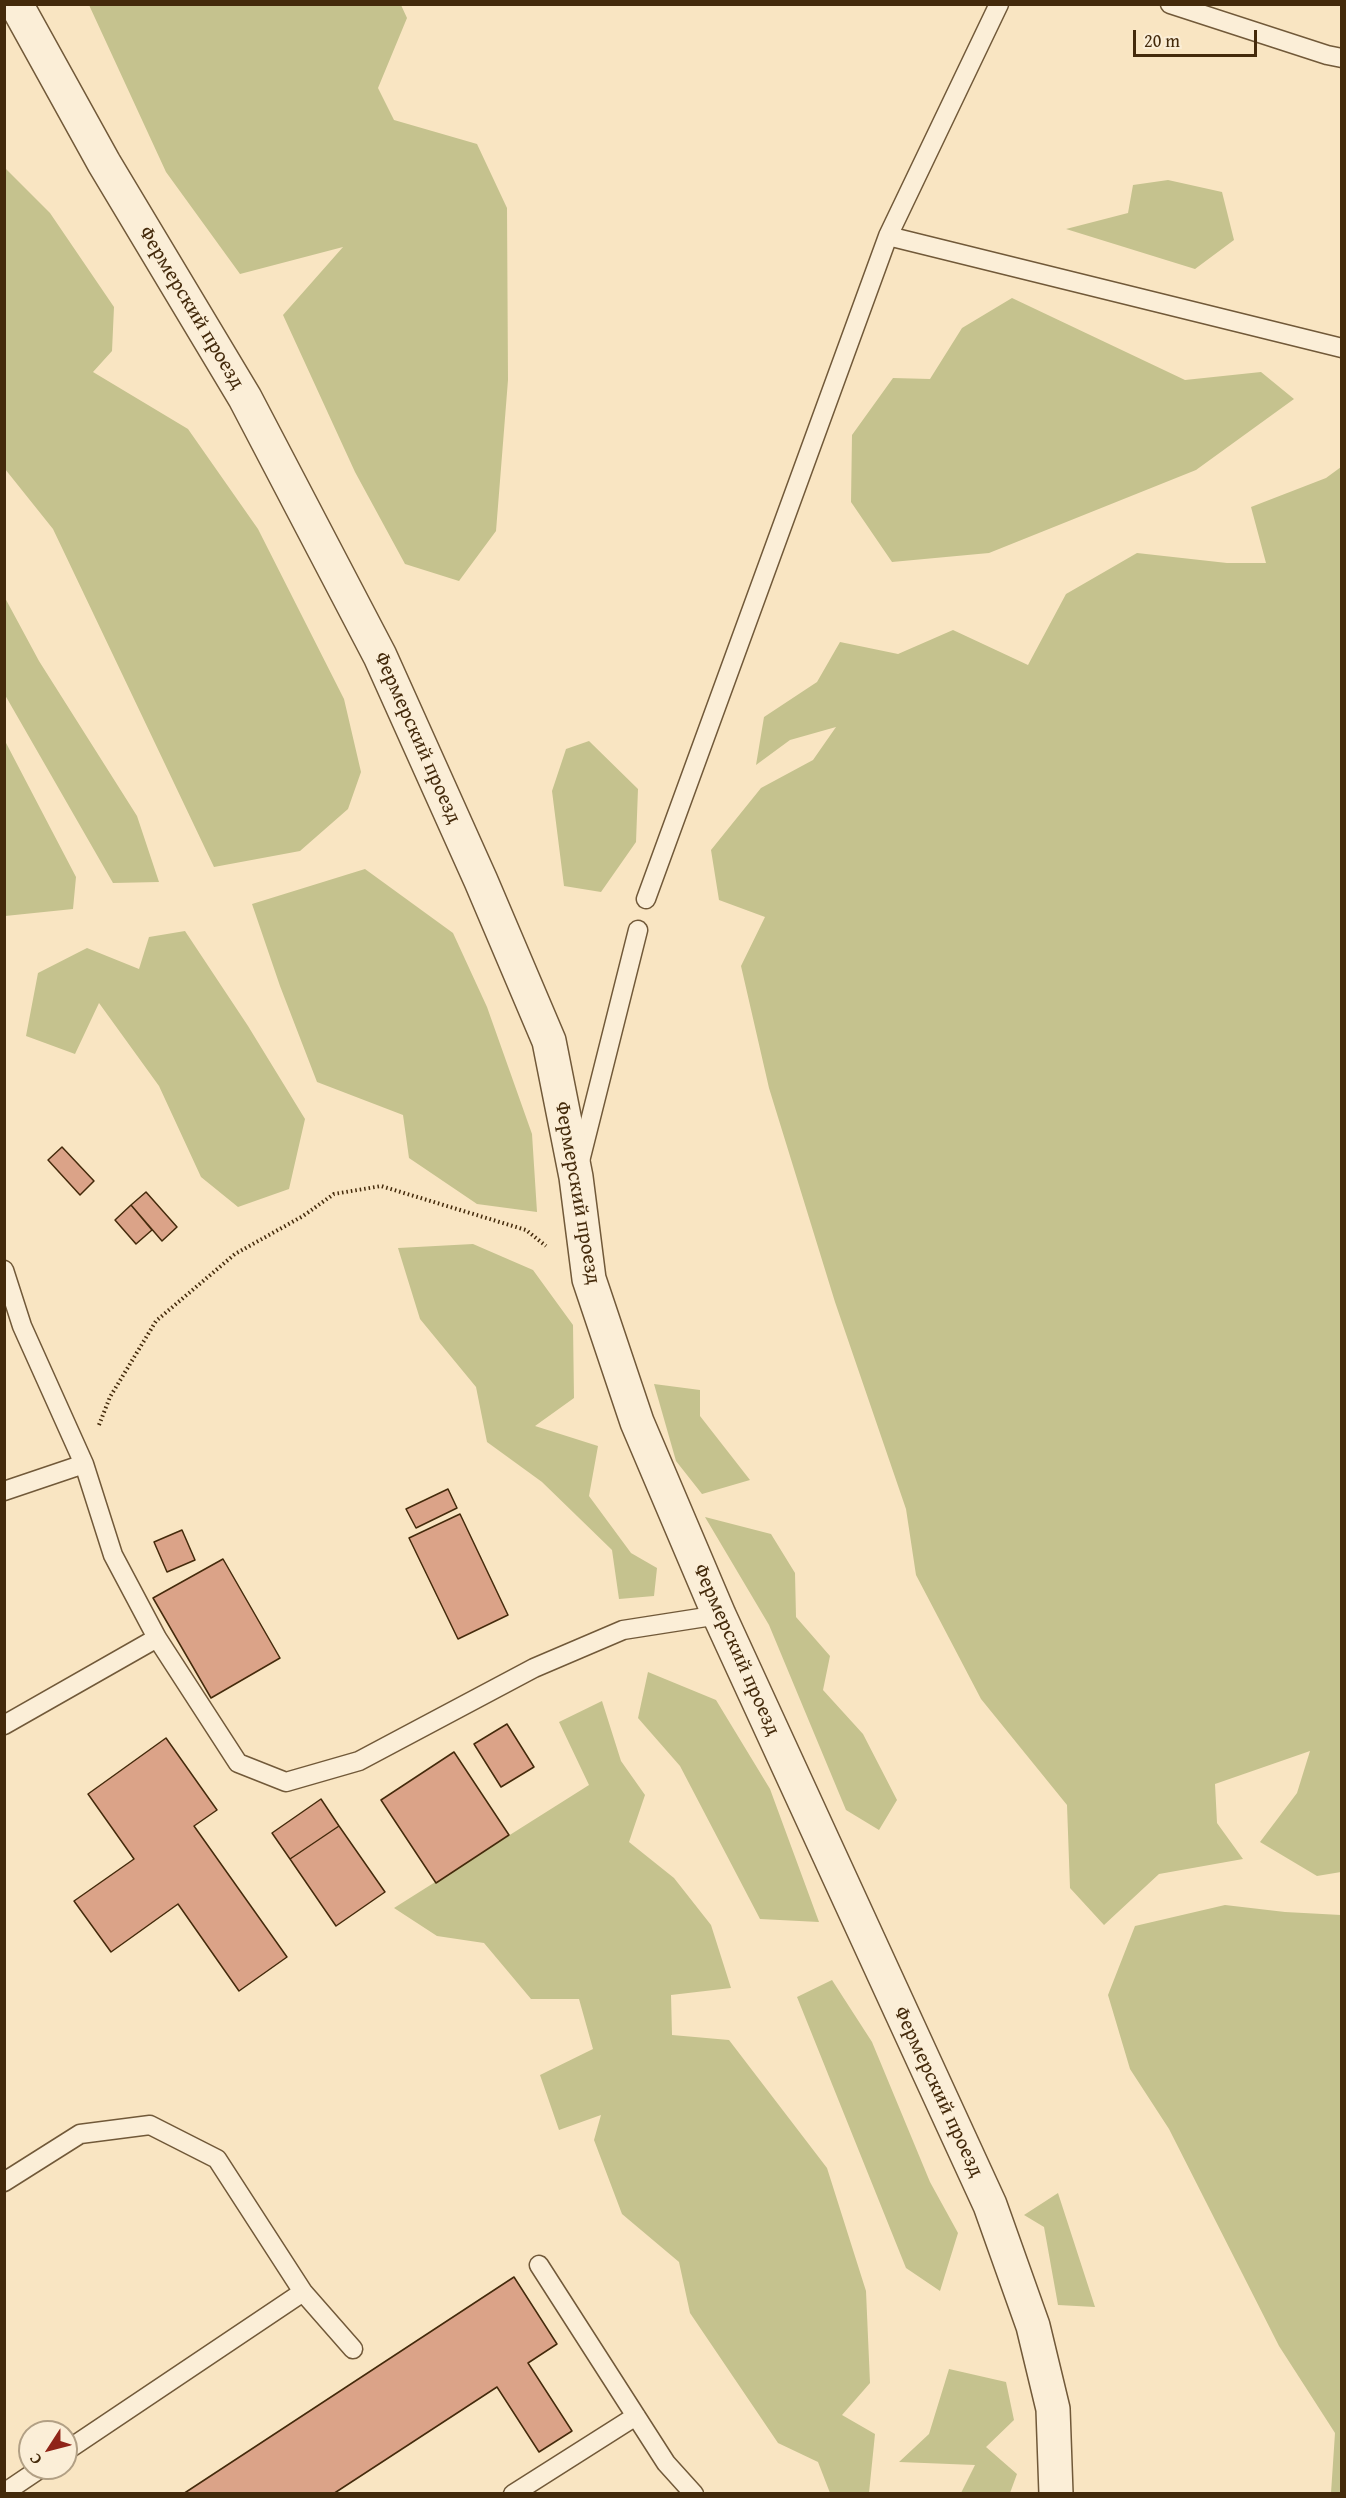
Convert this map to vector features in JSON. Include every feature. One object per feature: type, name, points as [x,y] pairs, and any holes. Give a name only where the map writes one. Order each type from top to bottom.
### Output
[{"type":"street","name":"Фермерский проезд","points":[[15,4],[104,163],[245,398],[380,656],[482,881],[549,1041],[576,1177],[589,1280],[637,1422],[719,1615],[990,2205],[1033,2326],[1053,2409],[1056,2493]]},
{"type":"lane","points":[[646,899],[888,236],[999,4]]},
{"type":"lane","points":[[1170,4],[1341,58]]},
{"type":"lane","points":[[888,236],[1341,348]]},
{"type":"lane","points":[[576,1177],[638,930]]},
{"type":"lane","points":[[4,1270],[22,1326],[84,1464],[113,1555],[157,1638],[238,1763],[286,1782],[359,1761],[534,1668],[623,1630],[719,1615]]},
{"type":"lane","points":[[4,1491],[84,1464]]},
{"type":"lane","points":[[4,1725],[157,1638]]},
{"type":"lane","points":[[4,2182],[80,2134],[150,2125],[217,2159],[303,2292],[353,2349]]},
{"type":"lane","points":[[539,2265],[666,2463],[694,2493]]},
{"type":"lane","points":[[78,2443],[303,2292]]},
{"type":"lane","points":[[513,2493],[636,2416]]},
{"type":"lane","points":[[4,2493],[23,2480]]},
{"type":"path","points":[[84,1464],[110,1397],[156,1321],[235,1254],[303,1216],[334,1194],[381,1186],[526,1230],[589,1280]]},
{"type":"shaded area","points":[[89,5],[401,5],[407,18],[378,88],[394,120],[477,144],[507,208],[508,380],[496,531],[459,581],[405,564],[355,472],[283,315],[343,247],[240,274],[166,172]]},
{"type":"shaded area","points":[[5,168],[50,213],[114,307],[112,351],[93,372],[188,429],[258,529],[344,699],[361,772],[348,809],[300,851],[214,867],[53,529],[5,469]]},
{"type":"shaded area","points":[[1168,180],[1222,192],[1234,240],[1195,269],[1066,229],[1128,213],[1133,185]]},
{"type":"shaded area","points":[[1012,298],[1185,380],[1261,372],[1294,399],[1196,470],[989,553],[892,562],[851,502],[852,435],[893,378],[930,379],[962,328]]},
{"type":"shaded area","points":[[1341,467],[1341,1872],[1317,1876],[1260,1842],[1297,1793],[1310,1751],[1215,1784],[1217,1823],[1243,1859],[1159,1874],[1104,1925],[1070,1888],[1067,1805],[981,1699],[916,1575],[906,1509],[835,1302],[769,1088],[741,966],[765,917],[719,900],[711,850],[761,788],[813,760],[836,727],[790,740],[756,765],[764,717],[817,682],[840,642],[898,654],[953,630],[1028,665],[1066,594],[1137,553],[1227,563],[1266,563],[1251,507],[1326,478]]},
{"type":"shaded area","points":[[4,596],[39,661],[137,816],[159,882],[113,883],[5,695]]},
{"type":"shaded area","points":[[5,741],[76,877],[73,909],[5,916]]},
{"type":"shaded area","points":[[589,741],[638,789],[636,842],[601,892],[564,886],[552,791],[566,749]]},
{"type":"shaded area","points":[[365,869],[453,933],[487,1007],[532,1134],[537,1212],[477,1204],[409,1158],[403,1115],[317,1082],[280,986],[252,904]]},
{"type":"shaded area","points":[[185,931],[248,1026],[305,1119],[289,1189],[238,1207],[201,1177],[159,1086],[99,1003],[75,1054],[26,1036],[38,973],[87,948],[139,969],[149,937]]},
{"type":"shaded area","points":[[473,1244],[533,1270],[573,1325],[574,1398],[535,1426],[598,1446],[589,1496],[631,1553],[657,1568],[654,1596],[619,1599],[612,1550],[542,1482],[487,1442],[476,1387],[420,1319],[398,1248]]},
{"type":"shaded area","points":[[654,1384],[700,1390],[700,1416],[750,1480],[702,1494],[676,1461]]},
{"type":"shaded area","points":[[705,1517],[771,1534],[795,1573],[796,1617],[830,1656],[823,1690],[863,1734],[897,1800],[879,1830],[846,1810],[769,1625]]},
{"type":"shaded area","points":[[648,1672],[716,1700],[770,1789],[819,1922],[760,1919],[680,1766],[638,1718]]},
{"type":"shaded area","points":[[602,1701],[621,1761],[645,1795],[629,1842],[674,1878],[711,1925],[731,1988],[671,1995],[672,2035],[729,2040],[827,2168],[866,2291],[870,2383],[842,2415],[875,2434],[869,2493],[830,2493],[818,2462],[778,2443],[690,2313],[679,2262],[622,2214],[594,2140],[601,2115],[559,2130],[540,2075],[593,2049],[579,1999],[531,1999],[484,1943],[437,1936],[394,1908],[589,1785],[559,1722]]},
{"type":"shaded area","points":[[1225,1905],[1285,1912],[1341,1915],[1341,2493],[1331,2493],[1335,2433],[1279,2346],[1169,2129],[1130,2069],[1108,1995],[1135,1926]]},
{"type":"shaded area","points":[[832,1980],[872,2042],[930,2182],[958,2233],[940,2291],[906,2268],[797,1997]]},
{"type":"shaded area","points":[[1058,2193],[1095,2307],[1058,2305],[1044,2227],[1024,2215]]},
{"type":"shaded area","points":[[949,2369],[1006,2382],[1014,2420],[986,2447],[1017,2474],[1010,2493],[961,2493],[975,2465],[899,2462],[929,2434]]},
{"type":"building","points":[[62,1147],[94,1181],[80,1195],[48,1160]]},
{"type":"building","points":[[146,1192],[177,1227],[162,1241],[131,1205]]},
{"type":"building","points":[[131,1205],[152,1230],[136,1244],[115,1220]]},
{"type":"building","points":[[448,1489],[457,1508],[416,1528],[406,1509]]},
{"type":"building","points":[[460,1514],[508,1615],[458,1639],[409,1538]]},
{"type":"building","points":[[182,1530],[195,1560],[167,1572],[154,1542]]},
{"type":"building","points":[[223,1559],[280,1658],[211,1698],[153,1598]]},
{"type":"building","points":[[507,1724],[534,1767],[501,1787],[474,1744]]},
{"type":"building","points":[[166,1738],[217,1810],[194,1826],[287,1957],[239,1991],[178,1904],[111,1952],[74,1901],[134,1859],[88,1794]]},
{"type":"building","points":[[454,1752],[509,1835],[436,1883],[381,1800]]},
{"type":"building","points":[[321,1799],[339,1826],[290,1859],[272,1833]]},
{"type":"building","points":[[339,1826],[385,1892],[336,1926],[290,1859]]},
{"type":"building","points":[[514,2277],[557,2344],[528,2363],[572,2431],[539,2452],[497,2387],[333,2494],[183,2494]]}]
